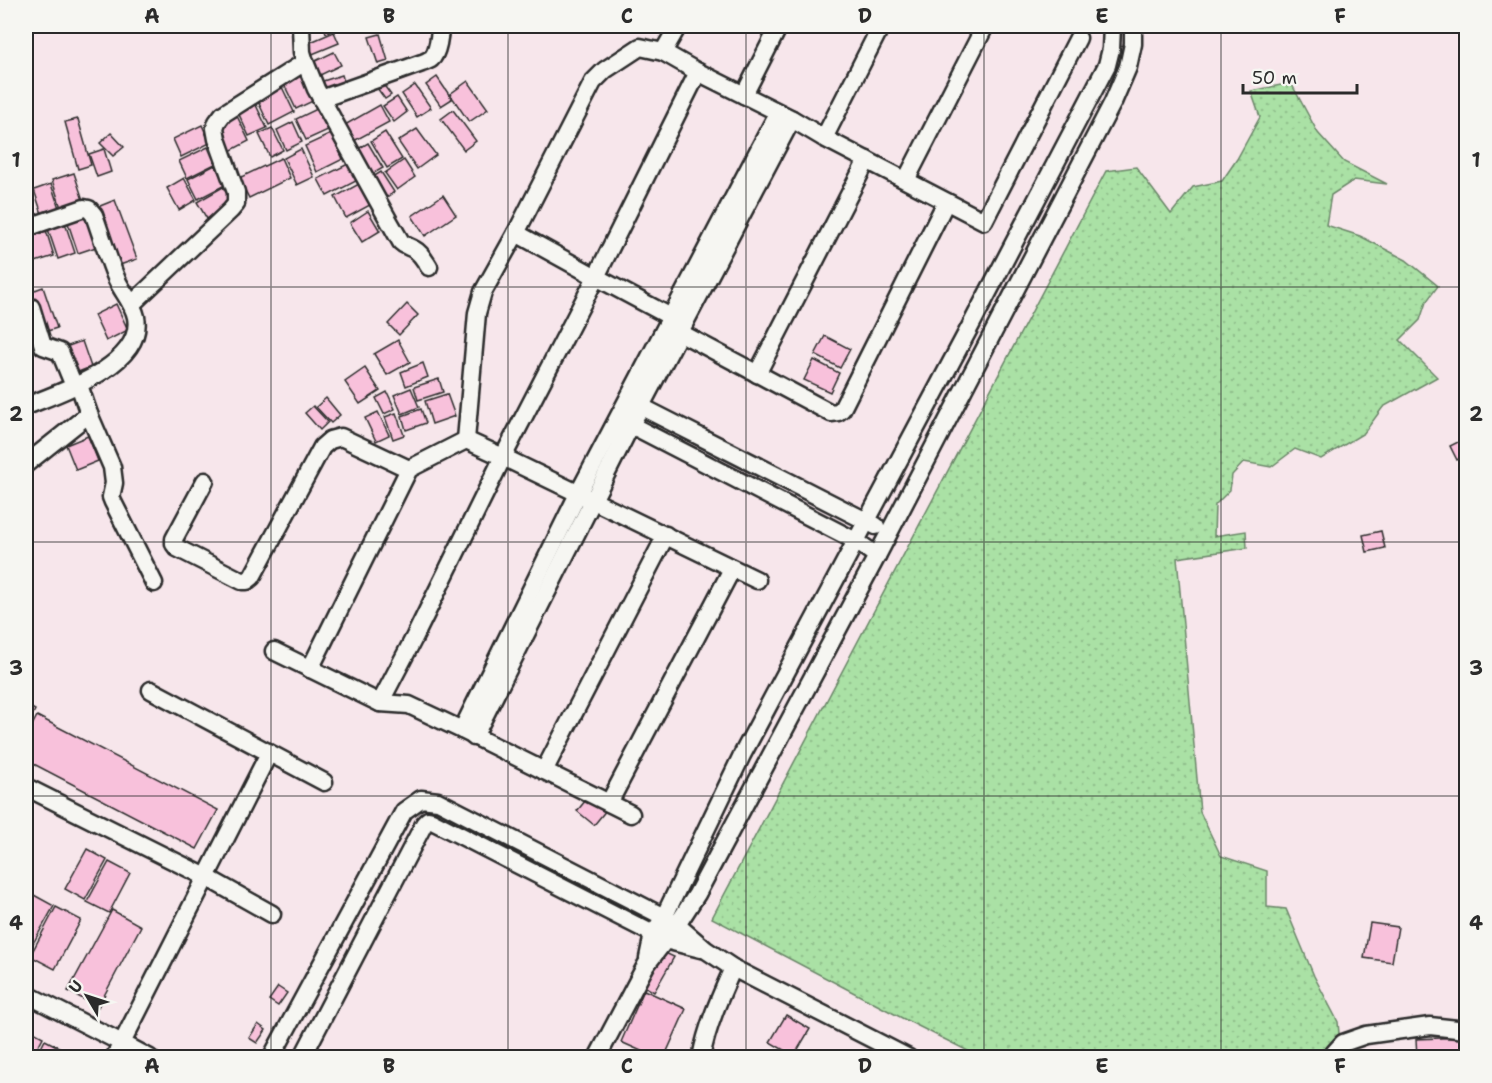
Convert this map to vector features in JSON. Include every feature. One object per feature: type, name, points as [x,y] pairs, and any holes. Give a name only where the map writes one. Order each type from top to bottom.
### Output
[{"type":"street","points":[[301,26],[304,62],[321,99],[401,242],[418,252],[429,267]]},
{"type":"street","points":[[321,99],[432,58],[440,26]]},
{"type":"street","points":[[663,52],[678,26]]},
{"type":"street","points":[[744,95],[779,26]]},
{"type":"street","points":[[825,138],[880,26]]},
{"type":"street","points":[[906,180],[985,26]]},
{"type":"street","points":[[670,921],[742,755],[1107,65],[1111,49],[1112,26]]},
{"type":"street","points":[[597,1058],[659,937],[703,884],[878,556],[1113,102],[1128,67],[1133,44],[1133,26]]},
{"type":"street","points":[[466,440],[477,313],[483,292],[593,82],[605,70],[640,47],[663,52],[984,221],[1078,38]]},
{"type":"street","points":[[132,304],[236,204],[236,192],[217,139],[215,128],[217,122],[223,114],[304,62]]},
{"type":"street","points":[[380,704],[698,72]]},
{"type":"street","points":[[468,733],[634,404],[670,317],[785,116]]},
{"type":"street","points":[[634,404],[679,332],[785,116]]},
{"type":"street","points":[[757,374],[867,160]]},
{"type":"street","points":[[679,332],[831,413],[838,412],[842,409],[946,202]]},
{"type":"street","points":[[26,228],[84,208],[88,209],[94,215],[117,280],[132,304],[137,330],[128,348],[111,365],[77,386],[26,406]]},
{"type":"street","points":[[516,232],[670,317]]},
{"type":"street","points":[[31,308],[43,346],[60,352],[77,386],[112,466],[114,489],[111,497],[153,583]]},
{"type":"street","points":[[634,404],[889,532]]},
{"type":"street","points":[[26,464],[88,414]]},
{"type":"street","points":[[625,422],[856,541],[878,556]]},
{"type":"street","points":[[205,481],[174,539],[174,544],[177,548],[223,572],[247,581],[252,577],[322,447],[330,440],[341,436],[409,469]]},
{"type":"street","points":[[466,440],[757,580]]},
{"type":"street","points":[[310,669],[409,469],[466,440]]},
{"type":"street","points":[[544,771],[666,535]]},
{"type":"street","points":[[609,803],[732,569]]},
{"type":"street","points":[[274,651],[380,704],[409,705],[631,814]]},
{"type":"street","points":[[151,690],[324,782]]},
{"type":"street","points":[[118,1050],[269,753]]},
{"type":"street","points":[[26,787],[206,877],[272,914]]},
{"type":"street","points":[[271,1058],[404,811],[421,799],[438,801],[670,921],[733,968],[885,1052],[909,1058]]},
{"type":"street","points":[[416,802],[428,820],[659,937],[706,950]]},
{"type":"street","points":[[302,1058],[428,820]]},
{"type":"street","points":[[701,1058],[704,1041],[733,968]]},
{"type":"street","points":[[26,994],[118,1050],[150,1058]]},
{"type":"street","points":[[1332,1058],[1343,1043],[1366,1035],[1430,1026],[1467,1030]]},
{"type":"green space","points":[[1291,83],[1318,133],[1344,162],[1387,184],[1354,180],[1331,195],[1326,225],[1360,236],[1406,260],[1438,286],[1426,302],[1420,320],[1400,340],[1437,377],[1383,407],[1364,433],[1321,459],[1295,449],[1271,467],[1244,462],[1232,475],[1230,490],[1215,505],[1214,536],[1246,531],[1247,548],[1177,558],[1200,812],[1221,856],[1267,871],[1267,907],[1286,909],[1314,976],[1338,1022],[1341,1057],[980,1057],[712,918],[1106,171],[1136,167],[1171,214],[1193,187],[1222,181],[1237,159],[1260,117],[1251,91]]},
{"type":"building","points":[[324,26],[349,26],[326,33]]},
{"type":"building","points":[[334,32],[339,43],[310,55],[306,44]]},
{"type":"building","points":[[380,34],[388,61],[378,64],[369,37]]},
{"type":"building","points":[[334,52],[341,65],[316,77],[309,64]]},
{"type":"building","points":[[304,70],[317,99],[296,109],[282,80]]},
{"type":"building","points":[[342,75],[345,85],[327,91],[323,81]]},
{"type":"building","points":[[437,77],[452,99],[441,106],[426,85]]},
{"type":"building","points":[[468,81],[488,109],[469,122],[450,94]]},
{"type":"building","points":[[383,84],[391,95],[385,99],[377,88]]},
{"type":"building","points":[[281,85],[294,112],[269,125],[256,97]]},
{"type":"building","points":[[415,85],[431,108],[417,117],[402,94]]},
{"type":"building","points":[[397,97],[407,112],[394,122],[383,106]]},
{"type":"building","points":[[253,99],[267,128],[249,136],[236,108]]},
{"type":"building","points":[[380,105],[389,122],[352,142],[343,126]]},
{"type":"building","points":[[317,109],[328,130],[306,140],[296,119]]},
{"type":"building","points":[[453,110],[476,141],[464,150],[441,119]]},
{"type":"building","points":[[237,116],[249,141],[230,151],[218,126]]},
{"type":"building","points":[[78,119],[91,165],[78,169],[65,122]]},
{"type":"building","points":[[293,122],[302,142],[286,150],[277,130]]},
{"type":"building","points":[[202,125],[210,143],[181,157],[173,139]]},
{"type":"building","points":[[272,128],[283,150],[270,157],[259,134]]},
{"type":"building","points":[[417,129],[436,155],[417,169],[398,141]]},
{"type":"building","points":[[385,132],[402,159],[387,168],[371,141]]},
{"type":"building","points":[[111,133],[124,147],[113,156],[100,143]]},
{"type":"building","points":[[331,134],[343,159],[317,172],[305,146]]},
{"type":"building","points":[[368,143],[383,168],[367,177],[353,152]]},
{"type":"building","points":[[208,147],[215,164],[187,178],[179,161]]},
{"type":"building","points":[[104,149],[111,172],[97,177],[89,154]]},
{"type":"building","points":[[301,149],[314,177],[297,185],[284,158]]},
{"type":"building","points":[[281,158],[290,178],[249,198],[239,178]]},
{"type":"building","points":[[404,160],[415,177],[397,190],[385,173]]},
{"type":"building","points":[[348,164],[356,181],[327,196],[318,179]]},
{"type":"building","points":[[215,165],[225,185],[198,199],[188,179]]},
{"type":"building","points":[[381,172],[394,192],[381,201],[368,180]]},
{"type":"building","points":[[74,173],[85,206],[63,214],[52,180]]},
{"type":"building","points":[[184,178],[196,200],[179,210],[167,188]]},
{"type":"building","points":[[51,184],[60,211],[43,217],[34,190]]},
{"type":"building","points":[[359,184],[370,205],[346,218],[335,197]]},
{"type":"building","points":[[223,187],[232,203],[207,219],[197,202]]},
{"type":"building","points":[[443,195],[456,215],[425,236],[412,216]]},
{"type":"building","points":[[26,198],[33,223],[26,225]]},
{"type":"building","points":[[115,200],[137,259],[117,266],[95,208]]},
{"type":"building","points":[[86,210],[99,246],[78,253],[66,217]]},
{"type":"building","points":[[368,211],[380,231],[362,242],[350,223]]},
{"type":"building","points":[[63,217],[75,253],[58,259],[46,223]]},
{"type":"building","points":[[45,227],[54,256],[26,265],[26,233]]},
{"type":"building","points":[[43,287],[57,328],[41,333],[27,293]]},
{"type":"building","points":[[116,304],[128,330],[106,341],[94,315]]},
{"type":"building","points":[[407,304],[418,315],[399,335],[388,324]]},
{"type":"building","points":[[825,336],[850,349],[840,368],[815,355]]},
{"type":"building","points":[[398,340],[410,362],[387,375],[374,354]]},
{"type":"building","points":[[82,341],[91,367],[73,374],[63,348]]},
{"type":"building","points":[[814,360],[839,373],[830,392],[804,380]]},
{"type":"building","points":[[423,363],[428,377],[406,386],[401,372]]},
{"type":"building","points":[[365,368],[380,391],[360,404],[345,382]]},
{"type":"building","points":[[439,379],[443,392],[418,400],[414,387]]},
{"type":"building","points":[[411,388],[419,407],[402,414],[394,395]]},
{"type":"building","points":[[387,392],[395,409],[384,414],[376,398]]},
{"type":"building","points":[[447,394],[455,416],[432,424],[425,401]]},
{"type":"building","points":[[326,398],[340,415],[331,423],[316,407]]},
{"type":"building","points":[[313,406],[328,422],[320,430],[305,413]]},
{"type":"building","points":[[421,409],[426,423],[406,430],[402,416]]},
{"type":"building","points":[[378,412],[389,435],[376,441],[365,418]]},
{"type":"building","points":[[396,413],[404,435],[393,439],[385,417]]},
{"type":"building","points":[[88,436],[98,461],[76,470],[66,445]]},
{"type":"building","points":[[1466,438],[1466,455],[1457,460],[1450,446]]},
{"type":"building","points":[[1381,531],[1385,548],[1367,552],[1363,535]]},
{"type":"building","points":[[26,705],[35,710],[26,728]]},
{"type":"building","points":[[37,716],[218,810],[197,849],[26,760],[26,737]]},
{"type":"building","points":[[590,795],[607,809],[594,825],[577,811]]},
{"type":"building","points":[[87,849],[107,860],[85,900],[65,889]]},
{"type":"building","points":[[109,862],[130,873],[109,913],[87,902]]},
{"type":"building","points":[[32,894],[54,906],[27,954],[26,907]]},
{"type":"building","points":[[56,907],[81,920],[55,969],[30,956]]},
{"type":"building","points":[[112,910],[141,926],[98,1007],[68,991]]},
{"type":"building","points":[[1370,923],[1398,927],[1392,962],[1364,958]]},
{"type":"building","points":[[663,952],[674,957],[654,992],[644,986]]},
{"type":"building","points":[[278,987],[287,993],[278,1006],[269,1000]]},
{"type":"building","points":[[644,990],[686,1009],[664,1058],[657,1058],[621,1042]]},
{"type":"building","points":[[786,1015],[810,1029],[794,1056],[770,1042]]},
{"type":"building","points":[[258,1024],[266,1030],[257,1043],[249,1038]]},
{"type":"building","points":[[26,1028],[43,1037],[32,1058],[26,1058]]},
{"type":"building","points":[[1466,1037],[1466,1058],[1417,1058],[1416,1039]]},
{"type":"building","points":[[45,1040],[80,1058],[36,1058]]}]
